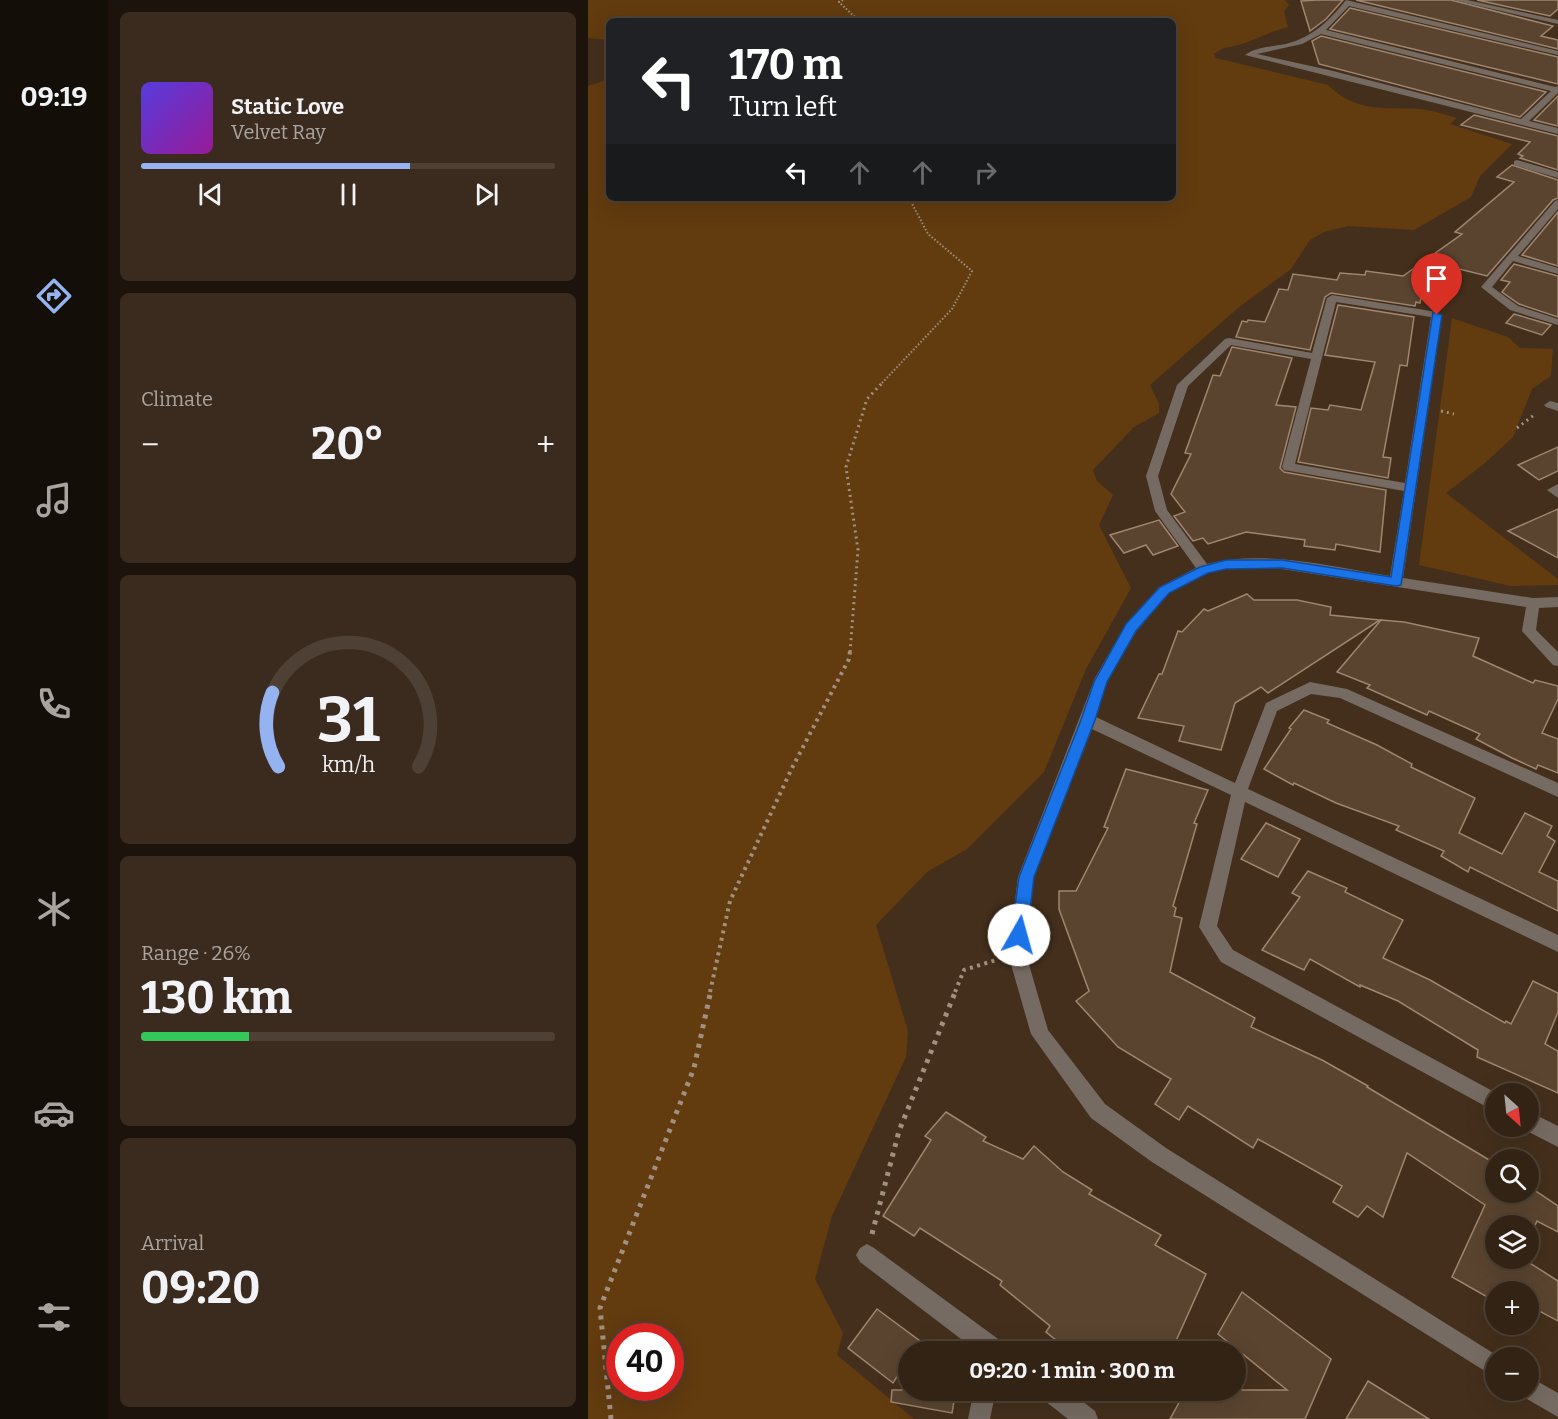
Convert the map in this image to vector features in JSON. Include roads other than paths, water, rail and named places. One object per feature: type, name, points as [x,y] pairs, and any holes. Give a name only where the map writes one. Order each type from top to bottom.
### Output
[{"type":"street","points":[[1457,0],[1558,22]]},
{"type":"street","points":[[1558,53],[1348,2],[1337,19],[1319,32],[1291,45],[1261,49],[1249,56],[1329,72],[1558,131]]},
{"type":"street","points":[[1319,32],[1558,89]]},
{"type":"street","points":[[1524,122],[1558,89]]},
{"type":"street","points":[[1517,163],[1558,175]]},
{"type":"street","points":[[1558,203],[1553,218],[1486,287],[1514,308],[1558,322]]},
{"type":"street","points":[[1512,258],[1558,271]]},
{"type":"street","points":[[1396,582],[1437,315],[1332,298],[1288,466],[1410,488]]},
{"type":"street","points":[[1204,570],[1161,511],[1152,476],[1184,385],[1229,341],[1317,357]]},
{"type":"street","points":[[1558,488],[1554,490],[1558,494]]},
{"type":"street","points":[[1485,1360],[1159,1155],[1098,1112],[1040,1034],[1017,954],[1026,877],[1088,720],[1100,682],[1131,628],[1164,590],[1204,570],[1226,564],[1282,564],[1533,603],[1558,602]]},
{"type":"street","points":[[1533,603],[1529,631],[1558,662]]},
{"type":"street","points":[[1485,1097],[1227,956],[1208,927],[1239,793],[1271,707],[1310,688],[1342,693],[1558,790]]},
{"type":"street","points":[[1088,720],[1558,944]]},
{"type":"street","points":[[1539,1127],[1558,1137]]},
{"type":"street","points":[[867,1255],[982,1341]]},
{"type":"street","points":[[1539,1395],[1558,1406]]},
{"type":"street","points":[[979,1419],[983,1401]]},
{"type":"street","points":[[1063,1401],[1087,1419]]}]
